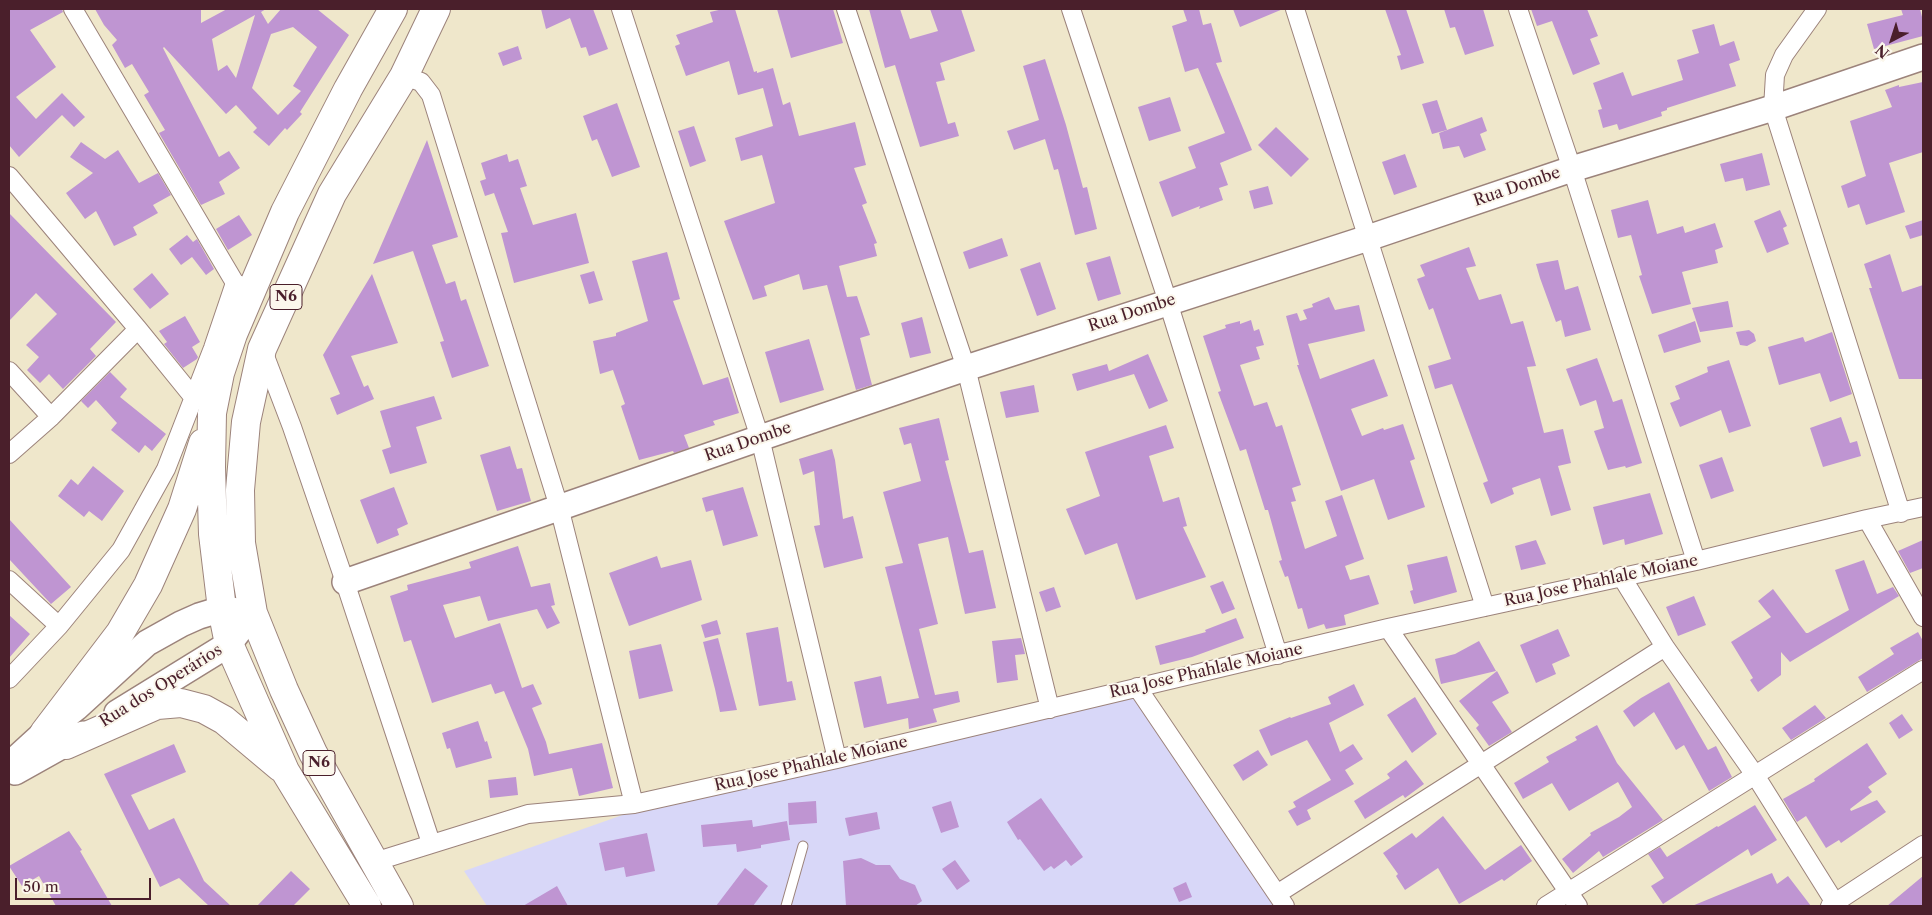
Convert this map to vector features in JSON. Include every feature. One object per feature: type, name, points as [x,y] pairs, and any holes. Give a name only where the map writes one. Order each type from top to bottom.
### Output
[{"type":"highway","name":"N6","points":[[367,906],[285,771],[229,644],[222,610],[213,534],[211,467],[203,406],[220,373],[233,334],[244,287],[285,212],[348,88],[393,9]]},
{"type":"highway","name":"N6","points":[[399,906],[313,753],[284,690],[253,613],[241,543],[240,490],[246,422],[262,349],[332,194],[404,76],[436,9]]},
{"type":"highway","points":[[55,739],[148,585],[182,509],[203,406]]},
{"type":"highway","points":[[55,739],[157,705],[181,703],[204,709],[224,720],[285,771]]},
{"type":"street","points":[[73,9],[244,287]]},
{"type":"street","points":[[621,9],[760,438],[837,758]]},
{"type":"street","points":[[846,9],[966,368],[1050,709]]},
{"type":"street","points":[[1071,9],[1168,302],[1278,655]]},
{"type":"street","points":[[1294,9],[1485,606]]},
{"type":"street","points":[[1518,9],[1572,169],[1696,561]]},
{"type":"street","points":[[1818,9],[1784,55],[1775,74],[1773,108],[1901,513]]},
{"type":"street","name":"Rua Dombe","points":[[345,582],[966,368],[1368,238],[1572,169],[1773,108],[1923,57]]},
{"type":"street","points":[[404,76],[420,82],[431,95],[559,507],[634,804]]},
{"type":"street","points":[[9,176],[203,406],[121,550],[59,626],[9,678]]},
{"type":"street","points":[[9,454],[51,417],[138,329]]},
{"type":"street","points":[[262,349],[292,427],[431,843]]},
{"type":"street","points":[[9,371],[51,417]]},
{"type":"street","name":"Rua Jose Phahlale Moiane","points":[[374,862],[528,814],[634,804],[1050,709],[1137,686],[1278,655],[1388,628],[1696,561],[1923,507]]},
{"type":"street","points":[[1867,519],[1923,617]]},
{"type":"street","points":[[1621,576],[1665,647],[1755,775],[1834,905],[1923,845]]},
{"type":"street","points":[[9,580],[59,626]]},
{"type":"street","name":"Rua dos Operários","points":[[9,775],[55,739],[76,708],[147,643],[200,616],[222,610],[253,613]]},
{"type":"street","name":"Rua dos Operários","points":[[9,765],[229,644],[253,613]]},
{"type":"street","points":[[1388,628],[1573,899]]},
{"type":"street","points":[[1137,686],[1281,900],[1481,764],[1665,647]]},
{"type":"street","points":[[1546,906],[1573,899],[1755,775],[1923,670]]},
{"type":"lane","points":[[786,906],[803,846]]},
{"type":"shaded area","points":[[1137,691],[1287,906],[487,906],[464,871],[631,812]]},
{"type":"building","points":[[9,9],[62,9],[63,12],[30,30],[56,67],[16,97],[36,119],[62,93],[85,117],[74,127],[62,115],[19,157],[9,145]]},
{"type":"building","points":[[95,9],[201,9],[201,23],[227,9],[266,9],[261,12],[268,24],[281,9],[317,9],[349,35],[300,112],[302,114],[287,130],[285,128],[269,146],[253,132],[257,128],[236,105],[226,114],[163,48],[219,157],[229,151],[240,168],[219,182],[225,194],[201,205],[159,133],[165,130],[144,95],[149,92],[132,64],[125,68],[112,45],[117,40],[104,25]],"holes":[[[255,15],[236,78],[227,65],[218,71],[212,39]],[[293,27],[317,47],[293,86],[301,91],[278,115],[252,88],[271,34]]]},
{"type":"building","points":[[541,9],[593,9],[608,49],[589,56],[586,47],[581,48],[570,18],[546,29]]},
{"type":"building","points":[[735,9],[754,72],[757,71],[757,73],[773,68],[783,105],[790,102],[799,136],[855,122],[866,165],[854,168],[867,203],[862,205],[877,243],[874,244],[877,256],[839,266],[847,297],[857,296],[870,335],[860,338],[872,385],[856,390],[827,285],[803,290],[799,274],[764,286],[767,296],[753,300],[724,221],[775,203],[762,155],[741,161],[735,138],[773,126],[763,88],[738,95],[729,61],[686,76],[675,46],[680,44],[676,35],[713,22],[710,12]]},
{"type":"building","points":[[777,9],[833,9],[843,43],[791,58]]},
{"type":"building","points":[[869,9],[900,9],[910,39],[938,31],[930,9],[961,9],[975,51],[940,63],[945,80],[936,82],[948,124],[955,122],[959,136],[920,147],[895,65],[885,68]]},
{"type":"building","points":[[1183,9],[1199,9],[1203,25],[1211,23],[1222,62],[1216,63],[1252,150],[1220,163],[1228,185],[1219,188],[1223,200],[1199,209],[1200,206],[1172,217],[1159,182],[1196,168],[1188,147],[1225,133],[1198,68],[1185,72],[1172,26],[1187,21]]},
{"type":"building","points":[[1233,9],[1283,9],[1240,27]]},
{"type":"building","points":[[1385,9],[1406,9],[1424,63],[1401,70],[1397,56],[1401,55]]},
{"type":"building","points":[[1444,9],[1483,9],[1494,46],[1465,55],[1455,27],[1450,28]]},
{"type":"building","points":[[1531,9],[1587,9],[1598,36],[1590,39],[1600,64],[1573,75],[1552,21],[1537,26]]},
{"type":"building","points":[[1901,9],[1920,9],[1923,21],[1923,36],[1874,49],[1867,24],[1903,15]]},
{"type":"building","points":[[1714,24],[1720,46],[1734,41],[1740,60],[1729,64],[1736,86],[1667,108],[1667,110],[1661,112],[1662,116],[1619,130],[1617,124],[1603,128],[1598,110],[1602,109],[1593,83],[1623,72],[1632,96],[1683,80],[1677,60],[1699,53],[1692,30]]},
{"type":"building","points":[[518,46],[522,59],[503,66],[498,53]]},
{"type":"building","points":[[1045,59],[1083,188],[1087,187],[1097,229],[1075,235],[1058,169],[1054,170],[1045,139],[1014,150],[1007,131],[1039,120],[1023,66]]},
{"type":"building","points":[[1923,82],[1923,152],[1889,163],[1905,212],[1866,225],[1859,204],[1848,208],[1841,186],[1866,176],[1850,121],[1892,107],[1885,90],[1899,85],[1899,87]]},
{"type":"building","points":[[1170,97],[1181,131],[1149,141],[1138,107]]},
{"type":"building","points":[[1437,100],[1447,130],[1432,134],[1422,104]]},
{"type":"building","points":[[617,103],[640,167],[612,177],[597,139],[592,141],[583,116]]},
{"type":"building","points":[[1482,117],[1487,131],[1480,134],[1486,150],[1464,158],[1459,146],[1443,149],[1439,133]]},
{"type":"building","points":[[694,126],[706,161],[690,167],[678,131]]},
{"type":"building","points":[[1276,127],[1309,159],[1291,177],[1258,145]]},
{"type":"building","points":[[427,140],[458,237],[432,245],[446,284],[455,281],[461,301],[466,299],[489,366],[452,378],[440,342],[444,341],[413,251],[373,264]]},
{"type":"building","points":[[81,142],[105,159],[118,150],[139,183],[158,173],[171,195],[153,205],[158,213],[133,227],[137,235],[114,246],[96,211],[85,219],[66,193],[93,173],[70,157]]},
{"type":"building","points":[[1762,153],[1770,185],[1746,191],[1743,178],[1725,182],[1720,164]]},
{"type":"building","points":[[507,154],[509,162],[518,159],[527,186],[520,188],[533,225],[576,213],[589,263],[514,283],[501,233],[508,232],[494,193],[485,196],[480,181],[486,179],[481,163]]},
{"type":"building","points":[[1405,154],[1417,187],[1394,195],[1382,162]]},
{"type":"building","points":[[1268,186],[1273,204],[1254,209],[1249,191]]},
{"type":"building","points":[[1648,200],[1657,234],[1683,226],[1685,233],[1715,223],[1723,247],[1715,250],[1718,263],[1682,272],[1691,304],[1652,314],[1639,276],[1642,275],[1631,235],[1618,238],[1611,210]]},
{"type":"building","points":[[1780,210],[1787,226],[1783,228],[1789,244],[1767,253],[1754,221]]},
{"type":"building","points":[[9,213],[116,322],[90,349],[96,356],[63,389],[49,374],[40,383],[27,370],[39,357],[26,345],[57,314],[36,293],[9,321]]},
{"type":"building","points":[[239,215],[252,235],[228,250],[216,229]]},
{"type":"building","points":[[1923,220],[1923,235],[1910,239],[1905,226]]},
{"type":"building","points":[[187,235],[193,242],[197,239],[214,269],[206,275],[192,257],[181,265],[169,249]]},
{"type":"building","points":[[1002,238],[1008,256],[969,269],[963,252]]},
{"type":"building","points":[[1469,247],[1476,266],[1466,268],[1479,300],[1501,294],[1511,324],[1523,321],[1536,366],[1527,367],[1544,433],[1563,429],[1571,463],[1558,466],[1571,510],[1551,516],[1540,478],[1512,488],[1514,494],[1491,504],[1483,483],[1488,481],[1452,384],[1435,389],[1428,366],[1451,359],[1433,308],[1429,310],[1417,279],[1425,276],[1420,265]]},
{"type":"building","points":[[667,252],[680,299],[673,301],[703,385],[728,377],[739,413],[713,421],[715,425],[684,435],[689,448],[639,460],[621,406],[625,404],[613,370],[600,374],[593,341],[616,336],[616,333],[648,321],[632,261]]},
{"type":"building","points":[[1890,254],[1902,292],[1923,285],[1923,379],[1899,379],[1869,288],[1872,288],[1864,264]]},
{"type":"building","points":[[1110,256],[1121,294],[1098,301],[1086,263]]},
{"type":"building","points":[[1558,260],[1565,290],[1578,286],[1591,330],[1565,337],[1561,320],[1556,322],[1536,264]]},
{"type":"building","points":[[1040,262],[1056,309],[1037,316],[1020,269]]},
{"type":"building","points":[[594,271],[603,300],[589,304],[580,275]]},
{"type":"building","points":[[152,273],[169,294],[150,309],[133,289]]},
{"type":"building","points":[[372,274],[398,343],[351,356],[364,387],[368,385],[374,399],[337,415],[330,398],[340,394],[323,355]]},
{"type":"building","points":[[1329,297],[1335,310],[1359,305],[1365,331],[1308,344],[1320,379],[1374,359],[1388,396],[1351,409],[1362,436],[1383,428],[1384,430],[1403,424],[1415,459],[1410,461],[1425,507],[1388,520],[1374,479],[1341,491],[1297,365],[1299,365],[1286,316],[1297,313],[1300,321],[1307,319],[1303,310],[1313,307],[1312,304]]},
{"type":"building","points":[[1728,301],[1733,327],[1700,332],[1692,308]]},
{"type":"building","points":[[185,316],[200,342],[192,347],[198,357],[197,359],[183,368],[164,344],[167,342],[159,331]]},
{"type":"building","points":[[922,317],[931,353],[910,358],[901,323]]},
{"type":"building","points":[[1251,320],[1254,331],[1259,329],[1264,345],[1256,347],[1260,359],[1240,365],[1254,406],[1267,402],[1276,427],[1282,425],[1301,485],[1292,488],[1296,501],[1291,502],[1305,549],[1337,536],[1325,501],[1342,495],[1364,559],[1345,566],[1350,580],[1369,575],[1379,604],[1344,615],[1346,625],[1326,629],[1324,624],[1308,629],[1302,608],[1298,609],[1288,576],[1285,577],[1279,561],[1282,560],[1268,510],[1265,510],[1246,449],[1240,451],[1218,392],[1221,391],[1203,336],[1226,328],[1225,325],[1240,321],[1240,324]]},
{"type":"building","points":[[1695,321],[1701,342],[1664,353],[1658,335]]},
{"type":"building","points":[[1749,330],[1754,334],[1756,341],[1747,346],[1740,345],[1736,332]]},
{"type":"building","points":[[1832,332],[1852,394],[1830,402],[1820,373],[1779,385],[1768,347],[1803,337],[1805,342]]},
{"type":"building","points":[[809,339],[824,390],[780,403],[765,352]]},
{"type":"building","points":[[1148,354],[1168,401],[1149,409],[1134,374],[1077,391],[1072,374],[1107,364],[1109,371]]},
{"type":"building","points":[[1597,358],[1613,402],[1622,399],[1642,463],[1626,468],[1625,466],[1608,470],[1594,431],[1604,428],[1596,400],[1580,406],[1566,369]]},
{"type":"building","points":[[1729,360],[1751,426],[1729,433],[1721,410],[1680,427],[1670,403],[1680,399],[1675,386],[1708,372],[1707,367]]},
{"type":"building","points":[[110,372],[127,389],[120,397],[166,434],[152,451],[145,445],[139,453],[111,430],[117,423],[96,400],[88,408],[81,401]]},
{"type":"building","points":[[1034,385],[1039,412],[1006,418],[1000,392]]},
{"type":"building","points":[[434,396],[442,419],[416,427],[427,463],[390,474],[382,450],[391,447],[380,411]]},
{"type":"building","points":[[1841,417],[1850,443],[1857,441],[1861,456],[1823,467],[1810,428]]},
{"type":"building","points":[[939,418],[949,460],[945,461],[969,553],[983,550],[996,608],[965,614],[948,537],[918,544],[938,624],[919,629],[935,695],[958,691],[960,702],[933,709],[937,722],[909,729],[908,718],[864,728],[854,682],[881,676],[887,704],[919,698],[885,567],[903,563],[883,492],[921,481],[911,443],[904,445],[899,428]]},
{"type":"building","points":[[1166,425],[1174,448],[1149,456],[1163,502],[1179,497],[1187,526],[1183,527],[1206,577],[1136,600],[1117,543],[1085,555],[1066,509],[1100,496],[1085,452]]},
{"type":"building","points":[[510,446],[517,469],[522,468],[531,501],[497,511],[480,455]]},
{"type":"building","points":[[832,449],[843,519],[853,516],[863,558],[824,568],[814,526],[820,525],[814,471],[803,475],[799,459]]},
{"type":"building","points":[[1722,457],[1734,491],[1711,499],[1699,465]]},
{"type":"building","points":[[93,466],[124,491],[102,521],[89,511],[84,517],[58,496],[71,479],[78,485]]},
{"type":"building","points":[[394,487],[408,524],[397,529],[399,535],[377,544],[360,500]]},
{"type":"building","points":[[743,487],[758,536],[723,546],[713,510],[706,512],[702,498]]},
{"type":"building","points":[[1650,493],[1663,534],[1625,545],[1624,539],[1603,545],[1593,507]]},
{"type":"building","points":[[9,519],[71,587],[51,604],[9,559]]},
{"type":"building","points":[[1536,540],[1546,564],[1521,570],[1515,546]]},
{"type":"building","points":[[1923,540],[1923,568],[1910,573],[1898,551]]},
{"type":"building","points":[[518,546],[531,587],[550,583],[555,605],[551,606],[560,623],[547,629],[537,609],[488,621],[480,596],[443,605],[455,638],[500,623],[522,688],[533,684],[542,704],[532,708],[549,754],[602,743],[613,788],[579,796],[572,768],[534,776],[528,749],[504,691],[495,694],[491,684],[432,703],[411,640],[404,642],[390,596],[408,590],[407,585],[471,568],[469,562]]},
{"type":"building","points":[[657,556],[661,568],[691,560],[702,600],[629,626],[609,573]]},
{"type":"building","points":[[1447,556],[1457,592],[1414,604],[1410,591],[1413,590],[1407,565]]},
{"type":"building","points":[[1864,560],[1877,594],[1893,587],[1899,596],[1790,662],[1781,652],[1781,675],[1758,692],[1750,680],[1753,678],[1731,642],[1771,617],[1758,601],[1773,589],[1806,633],[1808,633],[1849,610],[1835,570]]},
{"type":"building","points":[[1223,581],[1235,609],[1222,614],[1210,586]]},
{"type":"building","points":[[1054,587],[1061,607],[1046,612],[1039,592]]},
{"type":"building","points":[[1694,596],[1706,625],[1678,636],[1666,607]]},
{"type":"building","points":[[9,615],[30,634],[9,658]]},
{"type":"building","points":[[1236,618],[1244,638],[1192,657],[1160,665],[1155,646],[1206,632],[1205,630]]},
{"type":"building","points":[[717,620],[721,634],[705,638],[701,625]]},
{"type":"building","points":[[778,627],[787,682],[792,681],[796,700],[759,706],[746,633]]},
{"type":"building","points":[[1558,629],[1570,656],[1552,664],[1556,674],[1536,683],[1520,645]]},
{"type":"building","points":[[1918,632],[1923,641],[1923,658],[1867,692],[1858,677],[1894,654],[1890,648]]},
{"type":"building","points":[[718,638],[737,710],[720,712],[703,642]]},
{"type":"building","points":[[1021,638],[1025,654],[1015,655],[1018,680],[997,683],[992,641]]},
{"type":"building","points":[[1479,641],[1496,671],[1441,684],[1435,659],[1455,654]]},
{"type":"building","points":[[661,644],[673,691],[639,699],[629,651]]},
{"type":"building","points":[[1497,671],[1509,693],[1492,702],[1512,732],[1489,746],[1476,728],[1479,725],[1459,701]]},
{"type":"building","points":[[1669,682],[1708,750],[1716,746],[1732,777],[1709,791],[1684,745],[1676,750],[1654,712],[1634,727],[1623,711]]},
{"type":"building","points":[[1354,684],[1364,705],[1329,723],[1340,752],[1353,744],[1363,759],[1345,770],[1354,784],[1307,810],[1311,819],[1297,826],[1288,811],[1296,807],[1293,802],[1331,780],[1307,740],[1271,756],[1259,730],[1290,717],[1331,704],[1328,697]]},
{"type":"building","points":[[1415,697],[1437,734],[1412,753],[1387,715]]},
{"type":"building","points":[[1815,705],[1826,718],[1791,740],[1782,728]]},
{"type":"building","points":[[1902,714],[1913,730],[1899,739],[1889,723]]},
{"type":"building","points":[[478,721],[492,758],[456,768],[450,748],[447,749],[442,733]]},
{"type":"building","points":[[1597,725],[1617,763],[1663,820],[1603,857],[1599,851],[1573,873],[1562,859],[1591,835],[1590,833],[1619,817],[1632,807],[1618,782],[1569,811],[1552,783],[1523,799],[1514,783],[1549,762],[1546,757],[1577,740],[1575,737]]},
{"type":"building","points":[[1867,743],[1887,774],[1868,787],[1872,792],[1850,809],[1851,811],[1877,800],[1886,812],[1841,843],[1839,840],[1826,848],[1806,816],[1797,822],[1783,799],[1815,781],[1814,779]]},
{"type":"building","points":[[174,744],[186,772],[131,795],[149,830],[174,818],[204,881],[231,906],[209,906],[179,878],[160,887],[104,774]]},
{"type":"building","points":[[1258,750],[1268,765],[1243,781],[1233,765]]},
{"type":"building","points":[[1406,760],[1424,784],[1405,798],[1403,795],[1365,819],[1354,801],[1390,778],[1387,774]]},
{"type":"building","points":[[516,777],[518,795],[490,798],[488,780]]},
{"type":"building","points":[[1041,798],[1083,857],[1071,866],[1066,860],[1054,869],[1051,866],[1044,871],[1020,839],[1018,840],[1007,822]]},
{"type":"building","points":[[816,801],[817,823],[789,825],[788,803]]},
{"type":"building","points":[[951,801],[959,827],[941,833],[932,807]]},
{"type":"building","points":[[1755,805],[1777,840],[1751,856],[1748,849],[1663,904],[1651,886],[1664,878],[1648,854],[1660,847],[1667,857]]},
{"type":"building","points":[[877,812],[880,829],[849,836],[845,818]]},
{"type":"building","points":[[1443,816],[1485,870],[1521,845],[1532,861],[1504,881],[1502,879],[1459,904],[1438,868],[1405,890],[1396,876],[1398,874],[1383,853],[1412,833],[1416,838]]},
{"type":"building","points":[[752,820],[753,827],[787,821],[790,840],[761,845],[761,848],[737,852],[736,844],[703,847],[701,825]]},
{"type":"building","points":[[69,831],[82,850],[80,851],[112,906],[56,906],[39,876],[22,886],[9,866]]},
{"type":"building","points":[[647,833],[655,871],[626,877],[624,867],[605,871],[599,843]]},
{"type":"building","points":[[861,858],[876,865],[890,865],[900,879],[915,885],[922,901],[915,906],[846,906],[843,861]]},
{"type":"building","points":[[955,860],[970,881],[957,890],[942,869]]},
{"type":"building","points":[[745,868],[768,886],[753,906],[716,906]]},
{"type":"building","points":[[291,871],[310,889],[293,906],[257,906]]},
{"type":"building","points":[[1772,873],[1777,884],[1788,876],[1811,906],[1692,906]]},
{"type":"building","points":[[1923,876],[1923,906],[1887,906]]},
{"type":"building","points":[[1186,882],[1192,897],[1179,902],[1173,888]]},
{"type":"building","points":[[557,886],[568,906],[523,906]]}]
